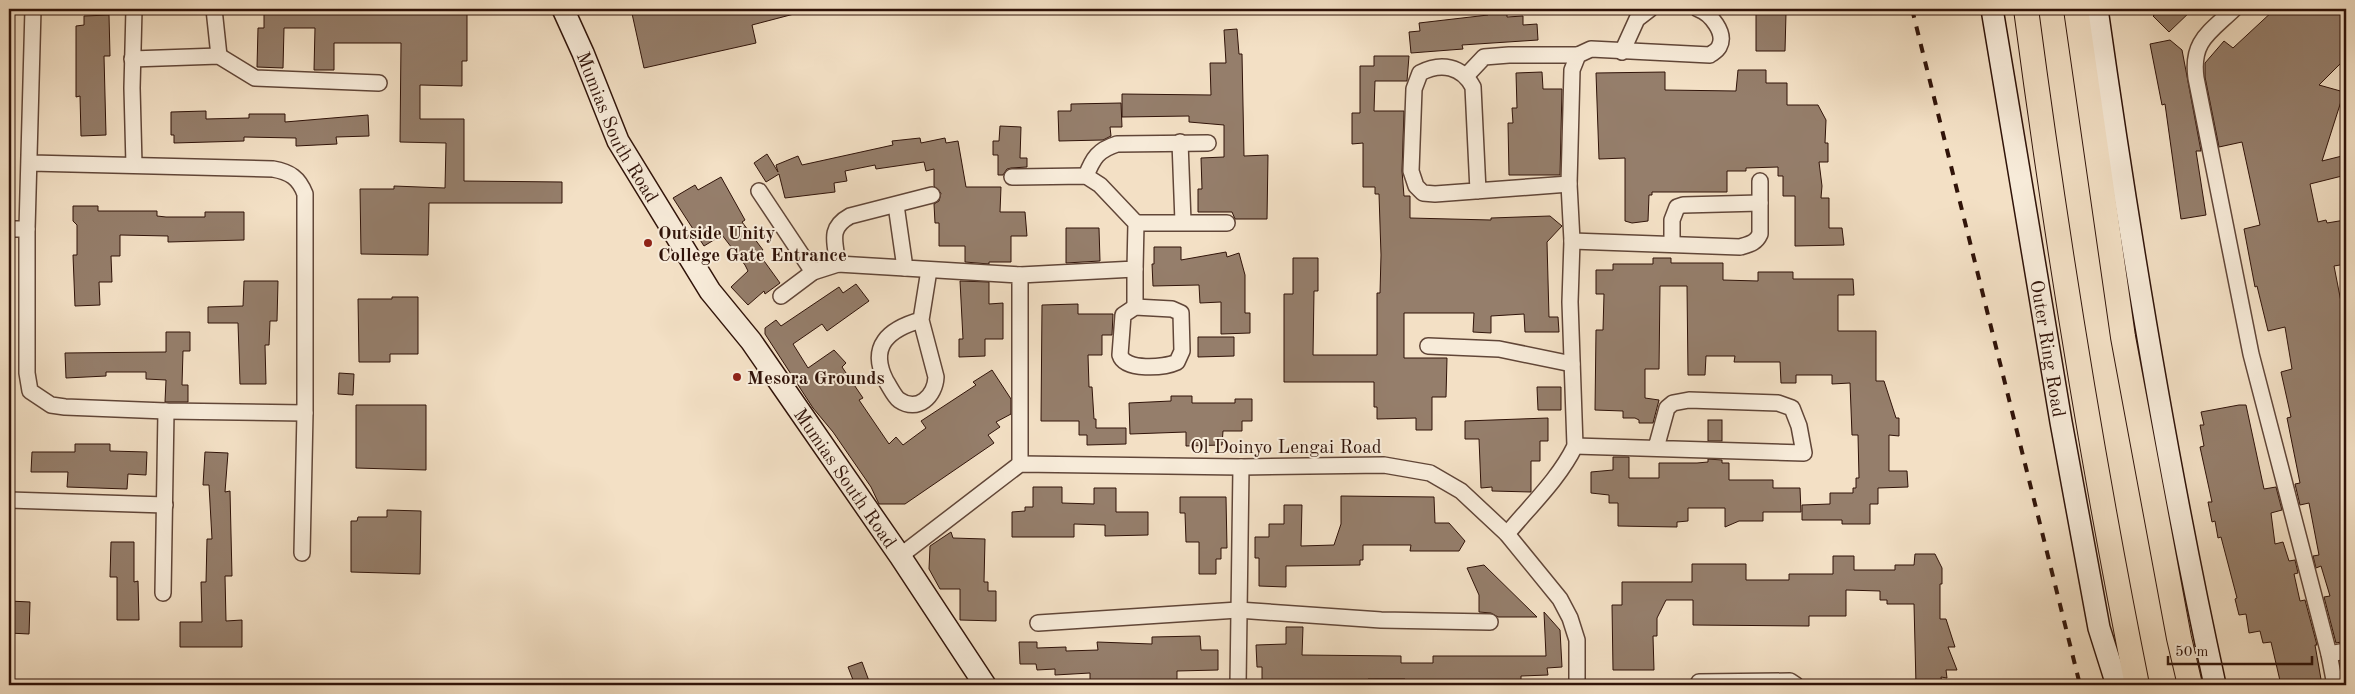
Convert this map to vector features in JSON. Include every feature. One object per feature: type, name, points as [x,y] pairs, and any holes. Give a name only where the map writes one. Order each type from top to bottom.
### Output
[{"type":"main road","name":"Mumias South Road","points":[[563,9],[583,53],[618,141],[710,291],[751,341],[900,556],[985,685]]},
{"type":"main road","name":"Outer Ring Road","points":[[1992,9],[2084,549],[2099,628],[2117,685]]},
{"type":"main road","name":"Outer Ring Road","points":[[2026,9],[2047,170],[2103,515],[2137,685]]},
{"type":"main road","points":[[2076,9],[2123,337],[2190,685]]},
{"type":"main road","points":[[2096,9],[2146,318],[2194,592],[2215,685]]},
{"type":"street","points":[[33,9],[27,229],[27,373],[30,391],[51,405],[166,411],[305,413]]},
{"type":"street","points":[[134,9],[132,59],[134,165]]},
{"type":"street","points":[[214,9],[219,56]]},
{"type":"street","points":[[1622,52],[1637,19],[1650,9]]},
{"type":"street","points":[[1467,75],[1484,57],[1509,54],[1578,56],[1591,49],[1710,56],[1718,48],[1721,40],[1716,23],[1705,11],[1698,9]]},
{"type":"street","points":[[2234,9],[2201,40],[2194,61],[2196,78],[2251,354],[2335,685]]},
{"type":"street","points":[[132,59],[219,56],[255,78],[379,83]]},
{"type":"street","points":[[1506,534],[1554,478],[1575,446],[1572,364],[1572,241],[1568,184],[1572,70],[1578,56]]},
{"type":"street","points":[[1478,191],[1474,87],[1467,75],[1453,68],[1431,67],[1420,73],[1414,89],[1411,171],[1416,186],[1423,193],[1478,191],[1568,184]]},
{"type":"street","points":[[1180,142],[1183,222]]},
{"type":"street","points":[[1086,176],[1093,158],[1103,149],[1117,144],[1208,143]]},
{"type":"street","points":[[30,163],[273,169],[285,171],[301,182],[305,194],[305,413],[302,553]]},
{"type":"street","points":[[1012,177],[1086,176],[1100,185],[1136,223],[1135,307]]},
{"type":"street","points":[[1572,241],[1740,247],[1756,241],[1760,234],[1760,181]]},
{"type":"street","points":[[759,191],[813,272]]},
{"type":"street","points":[[838,264],[834,237],[840,221],[850,216],[932,195]]},
{"type":"street","points":[[1672,244],[1672,220],[1677,207],[1760,203]]},
{"type":"street","points":[[896,205],[905,268]]},
{"type":"street","points":[[1136,223],[1227,223]]},
{"type":"street","points":[[9,229],[27,229]]},
{"type":"street","points":[[781,296],[813,272],[838,264],[1020,275],[1134,269]]},
{"type":"street","points":[[921,320],[906,324],[888,335],[880,349],[879,359],[882,374],[898,400],[907,404],[916,405],[925,401],[933,393],[936,386],[936,377],[921,320],[929,270]]},
{"type":"street","points":[[900,556],[1020,464],[1020,275]]},
{"type":"street","points":[[1135,307],[1172,308],[1181,313],[1182,351],[1177,362],[1157,365],[1130,365],[1121,360],[1123,315],[1135,307]]},
{"type":"street","points":[[1428,346],[1499,349],[1572,364]]},
{"type":"street","points":[[1575,446],[1804,453],[1800,426],[1792,408],[1778,403],[1689,400],[1673,403],[1666,408],[1656,448]]},
{"type":"street","points":[[162,593],[166,411]]},
{"type":"street","name":"Ol Doinyo Lengai Road","points":[[1020,464],[1241,467],[1384,465],[1430,473],[1461,491],[1506,534],[1560,599],[1570,618],[1577,640],[1577,685]]},
{"type":"street","points":[[1238,685],[1241,467]]},
{"type":"street","points":[[9,500],[165,505]]},
{"type":"street","points":[[1038,623],[1238,610],[1381,620],[1490,622]]},
{"type":"street","points":[[2328,654],[2346,651]]},
{"type":"street","points":[[1699,682],[1790,681],[1796,685]]},
{"type":"building","points":[[264,9],[371,11],[371,9],[409,9],[409,11],[467,9],[467,61],[462,61],[462,86],[420,85],[420,119],[464,119],[464,181],[562,182],[562,203],[429,203],[428,255],[361,254],[360,189],[394,189],[394,186],[445,188],[446,143],[400,142],[401,43],[334,43],[334,70],[314,70],[315,28],[284,28],[283,68],[257,67],[258,28],[264,28]]},
{"type":"building","points":[[631,9],[794,9],[794,14],[752,25],[756,43],[644,68]]},
{"type":"building","points":[[1488,9],[1507,9],[1507,17],[1523,16],[1523,25],[1537,24],[1538,40],[1462,45],[1463,49],[1411,53],[1409,32],[1420,31],[1419,23],[1488,15]]},
{"type":"building","points":[[2161,9],[2193,9],[2169,32],[2153,16]]},
{"type":"building","points":[[2275,9],[2346,9],[2346,58],[2319,85],[2344,92],[2322,161],[2346,155],[2346,175],[2310,184],[2318,222],[2326,220],[2327,223],[2345,220],[2346,228],[2346,264],[2334,266],[2343,312],[2346,311],[2346,641],[2336,643],[2324,597],[2330,596],[2321,566],[2316,568],[2313,556],[2319,555],[2309,503],[2300,505],[2295,484],[2300,483],[2287,418],[2291,417],[2281,372],[2292,369],[2285,327],[2268,331],[2257,286],[2255,287],[2244,229],[2260,225],[2242,142],[2219,147],[2205,77],[2205,63],[2224,41],[2233,48]]},
{"type":"building","points":[[1756,13],[1786,13],[1785,51],[1756,51]]},
{"type":"building","points":[[109,15],[110,56],[104,56],[106,135],[81,136],[80,96],[76,97],[76,26],[84,25],[84,16]]},
{"type":"building","points":[[1237,29],[1239,54],[1242,54],[1244,156],[1268,155],[1267,219],[1235,219],[1232,212],[1198,212],[1198,189],[1202,189],[1201,158],[1224,157],[1224,125],[1189,122],[1189,116],[1122,117],[1122,94],[1211,95],[1210,63],[1226,63],[1224,30]]},
{"type":"building","points":[[2170,40],[2182,50],[2201,151],[2196,151],[2206,215],[2181,219],[2165,104],[2162,105],[2150,44]]},
{"type":"building","points":[[1374,56],[1409,56],[1407,81],[1375,81],[1374,111],[1404,111],[1402,171],[1404,196],[1410,196],[1410,218],[1491,220],[1491,218],[1550,216],[1562,226],[1547,242],[1549,317],[1558,317],[1559,332],[1525,332],[1524,314],[1491,316],[1491,333],[1473,332],[1474,313],[1404,313],[1404,358],[1447,358],[1446,397],[1432,397],[1432,430],[1416,430],[1416,418],[1377,419],[1377,407],[1374,407],[1374,382],[1284,382],[1284,294],[1293,294],[1293,258],[1318,258],[1318,291],[1314,291],[1313,355],[1377,355],[1377,293],[1380,293],[1381,255],[1379,194],[1375,194],[1375,187],[1363,187],[1363,143],[1352,144],[1352,113],[1360,113],[1360,66],[1374,66]]},
{"type":"building","points":[[1738,70],[1766,70],[1766,83],[1787,83],[1787,105],[1818,105],[1826,120],[1825,143],[1828,143],[1828,162],[1819,162],[1822,186],[1821,198],[1829,198],[1829,228],[1842,228],[1844,245],[1795,246],[1795,196],[1783,196],[1783,176],[1778,176],[1778,167],[1746,168],[1746,171],[1727,171],[1727,192],[1652,192],[1652,195],[1649,195],[1648,221],[1632,223],[1625,221],[1625,158],[1599,159],[1596,73],[1665,72],[1665,90],[1736,91]]},
{"type":"building","points":[[1542,72],[1543,89],[1562,89],[1560,175],[1509,175],[1508,123],[1513,123],[1512,108],[1517,108],[1516,73]]},
{"type":"building","points":[[1121,103],[1122,127],[1110,127],[1111,136],[1103,140],[1059,141],[1058,111],[1071,111],[1071,104]]},
{"type":"building","points":[[206,111],[206,119],[249,118],[249,114],[285,114],[285,122],[368,115],[369,136],[336,137],[337,144],[296,146],[296,138],[244,137],[244,141],[174,143],[174,135],[171,135],[171,112]]},
{"type":"building","points":[[1000,126],[1021,127],[1020,158],[1027,158],[1027,167],[1007,169],[1003,175],[998,175],[998,155],[993,155],[993,141],[999,141]]},
{"type":"building","points":[[920,138],[921,143],[945,138],[946,143],[958,141],[966,187],[1001,187],[1000,212],[1025,212],[1027,236],[1011,236],[1011,262],[989,262],[989,264],[965,262],[965,246],[939,246],[939,223],[935,223],[934,204],[939,201],[941,193],[934,186],[934,169],[926,171],[924,162],[876,169],[875,165],[845,171],[847,181],[834,183],[835,192],[785,198],[779,174],[766,182],[754,163],[767,154],[778,172],[776,165],[798,156],[802,165],[893,145],[892,141]]},
{"type":"building","points":[[721,177],[745,220],[742,222],[763,250],[759,254],[780,283],[765,294],[764,291],[748,305],[731,287],[748,271],[745,265],[722,235],[704,246],[673,198],[695,185],[698,190]]},
{"type":"building","points":[[73,206],[98,206],[98,211],[157,211],[157,216],[166,217],[205,217],[205,212],[244,212],[244,240],[168,242],[168,236],[120,235],[120,256],[111,256],[112,282],[99,282],[100,305],[75,306],[73,255],[77,255],[77,225],[73,221]]},
{"type":"building","points":[[1066,228],[1099,228],[1100,261],[1066,263]]},
{"type":"building","points":[[1154,247],[1181,247],[1181,260],[1226,252],[1227,257],[1239,253],[1245,275],[1245,313],[1250,313],[1250,333],[1221,334],[1221,302],[1200,303],[1199,285],[1153,286],[1152,264],[1154,264]]},
{"type":"building","points":[[1653,258],[1671,258],[1671,263],[1723,263],[1723,280],[1758,281],[1758,272],[1793,272],[1793,279],[1853,279],[1854,295],[1838,295],[1838,331],[1876,331],[1876,381],[1884,381],[1896,418],[1899,418],[1899,436],[1889,435],[1889,471],[1907,471],[1908,487],[1878,488],[1878,504],[1870,504],[1870,524],[1842,524],[1842,520],[1802,520],[1802,505],[1830,504],[1830,493],[1853,493],[1853,488],[1856,488],[1856,478],[1859,478],[1858,435],[1852,435],[1850,383],[1832,384],[1832,375],[1796,375],[1796,383],[1781,383],[1780,362],[1734,362],[1735,356],[1706,356],[1705,375],[1688,375],[1687,286],[1660,286],[1659,369],[1645,369],[1645,398],[1659,400],[1653,423],[1639,423],[1639,420],[1635,418],[1623,418],[1623,411],[1595,410],[1596,330],[1603,330],[1604,294],[1596,294],[1596,270],[1613,270],[1613,264],[1653,264]]},
{"type":"building","points":[[244,281],[278,281],[277,321],[270,321],[269,345],[265,345],[266,384],[240,384],[238,323],[208,323],[208,307],[243,306]]},
{"type":"building","points":[[960,281],[989,282],[989,304],[1003,303],[1003,339],[985,339],[985,356],[959,357],[959,339],[963,339]]},
{"type":"building","points":[[856,284],[869,301],[827,331],[822,324],[793,344],[808,368],[834,350],[846,363],[842,367],[863,398],[859,400],[889,444],[896,437],[903,445],[926,428],[921,421],[976,385],[973,382],[992,370],[1011,399],[1011,414],[996,422],[1000,427],[988,435],[994,443],[905,504],[879,504],[871,487],[833,432],[813,408],[765,334],[765,328],[776,320],[781,326],[839,287],[843,293]]},
{"type":"building","points":[[392,297],[418,297],[418,354],[390,354],[390,362],[359,362],[358,299],[392,299]]},
{"type":"building","points":[[1078,304],[1078,314],[1113,314],[1112,335],[1102,335],[1102,355],[1088,355],[1089,387],[1092,387],[1096,428],[1126,428],[1126,444],[1087,445],[1087,435],[1079,435],[1079,421],[1041,421],[1042,305]]},
{"type":"building","points":[[166,332],[190,332],[190,351],[183,351],[182,385],[188,385],[188,402],[165,402],[166,380],[146,379],[146,372],[106,372],[106,376],[66,378],[65,353],[166,352]]},
{"type":"building","points":[[1198,337],[1234,337],[1234,356],[1198,357]]},
{"type":"building","points":[[339,373],[354,374],[353,395],[338,394]]},
{"type":"building","points":[[1537,387],[1561,387],[1561,410],[1538,410]]},
{"type":"building","points":[[1171,396],[1192,396],[1192,403],[1235,403],[1235,399],[1252,399],[1252,421],[1242,421],[1242,431],[1223,431],[1222,445],[1186,446],[1186,432],[1130,434],[1129,403],[1171,401]]},
{"type":"building","points":[[356,405],[426,405],[426,470],[356,468]]},
{"type":"building","points":[[2246,405],[2264,489],[2276,487],[2282,510],[2271,513],[2275,544],[2283,542],[2289,561],[2295,560],[2298,573],[2294,574],[2300,601],[2305,600],[2317,645],[2315,645],[2322,685],[2281,685],[2271,642],[2263,643],[2260,631],[2249,633],[2246,614],[2239,615],[2235,599],[2237,598],[2221,537],[2218,538],[2215,521],[2212,522],[2208,502],[2212,502],[2200,447],[2204,446],[2200,425],[2204,425],[2201,412]]},
{"type":"building","points":[[1548,418],[1548,441],[1540,441],[1540,461],[1531,461],[1531,492],[1492,491],[1492,487],[1481,488],[1479,439],[1465,439],[1465,421]]},
{"type":"building","points":[[1708,420],[1722,420],[1722,441],[1708,441]]},
{"type":"building","points":[[75,444],[110,444],[110,451],[147,452],[146,475],[128,474],[127,489],[67,487],[68,472],[31,472],[32,452],[75,452]]},
{"type":"building","points":[[205,452],[228,453],[225,492],[230,491],[232,576],[225,576],[226,621],[242,620],[242,647],[180,647],[180,622],[202,622],[201,582],[206,582],[207,539],[212,539],[209,485],[203,485]]},
{"type":"building","points":[[1613,457],[1629,457],[1629,478],[1659,478],[1659,463],[1697,463],[1708,462],[1708,459],[1722,460],[1722,463],[1729,463],[1729,480],[1773,480],[1773,488],[1800,488],[1801,512],[1763,512],[1763,521],[1739,521],[1725,527],[1725,508],[1688,508],[1688,521],[1677,522],[1677,527],[1618,526],[1618,503],[1609,503],[1609,495],[1591,493],[1591,472],[1613,470]]},
{"type":"building","points":[[1033,487],[1062,487],[1062,503],[1094,504],[1094,488],[1116,488],[1116,512],[1148,512],[1148,535],[1105,536],[1105,525],[1074,524],[1074,537],[1012,537],[1012,512],[1025,511],[1025,507],[1033,507]]},
{"type":"building","points":[[1341,496],[1434,497],[1435,523],[1449,523],[1465,541],[1459,551],[1410,551],[1411,545],[1363,545],[1363,560],[1360,560],[1360,565],[1286,566],[1286,587],[1259,586],[1259,558],[1255,558],[1255,537],[1269,537],[1269,524],[1284,524],[1284,505],[1302,505],[1301,546],[1334,545],[1341,524]]},
{"type":"building","points":[[1180,497],[1226,497],[1227,548],[1221,548],[1221,559],[1216,559],[1216,574],[1199,574],[1199,542],[1186,542],[1185,513],[1180,513]]},
{"type":"building","points":[[387,510],[421,511],[420,574],[351,572],[351,521],[357,521],[358,517],[387,517]]},
{"type":"building","points":[[951,532],[953,538],[985,539],[984,582],[988,582],[988,591],[996,591],[996,621],[960,620],[960,589],[940,589],[929,569],[930,546]]},
{"type":"building","points":[[111,542],[134,542],[134,582],[138,581],[139,620],[117,620],[117,577],[110,577]]},
{"type":"building","points":[[1915,554],[1935,554],[1942,568],[1940,619],[1946,619],[1955,647],[1948,647],[1957,670],[1946,670],[1947,678],[1941,677],[1942,685],[1916,685],[1914,604],[1887,604],[1887,600],[1880,600],[1880,591],[1846,590],[1846,616],[1809,616],[1809,626],[1693,625],[1693,600],[1666,600],[1657,618],[1657,636],[1653,636],[1654,670],[1613,670],[1612,605],[1622,605],[1622,582],[1692,582],[1692,564],[1746,564],[1746,580],[1789,580],[1789,574],[1833,574],[1833,556],[1854,556],[1854,570],[1895,570],[1895,565],[1914,565]]},
{"type":"building","points":[[1484,565],[1537,617],[1498,617],[1491,613],[1479,612],[1479,595],[1467,568]]},
{"type":"building","points":[[9,601],[30,602],[29,634],[9,633]]},
{"type":"building","points":[[1544,612],[1560,630],[1562,667],[1547,668],[1548,675],[1521,676],[1521,684],[1405,684],[1405,679],[1368,679],[1368,683],[1337,682],[1337,685],[1262,685],[1262,667],[1257,667],[1256,645],[1286,644],[1286,627],[1303,627],[1302,655],[1401,656],[1401,663],[1433,663],[1433,656],[1546,656]]},
{"type":"building","points":[[1200,636],[1201,650],[1218,650],[1218,670],[1177,671],[1177,685],[1090,685],[1090,673],[1055,675],[1055,669],[1037,670],[1036,664],[1020,664],[1019,642],[1037,642],[1037,648],[1066,647],[1066,651],[1098,650],[1097,642],[1152,644],[1152,637]]},
{"type":"building","points":[[862,662],[869,681],[855,685],[848,667]]},
{"type":"railway","points":[[1912,9],[2080,685]]},
{"type":"place","name":"Outside Unity College Gate Entrance","points":[[648,243]]},
{"type":"place","name":"Mesora Grounds","points":[[737,377]]}]
